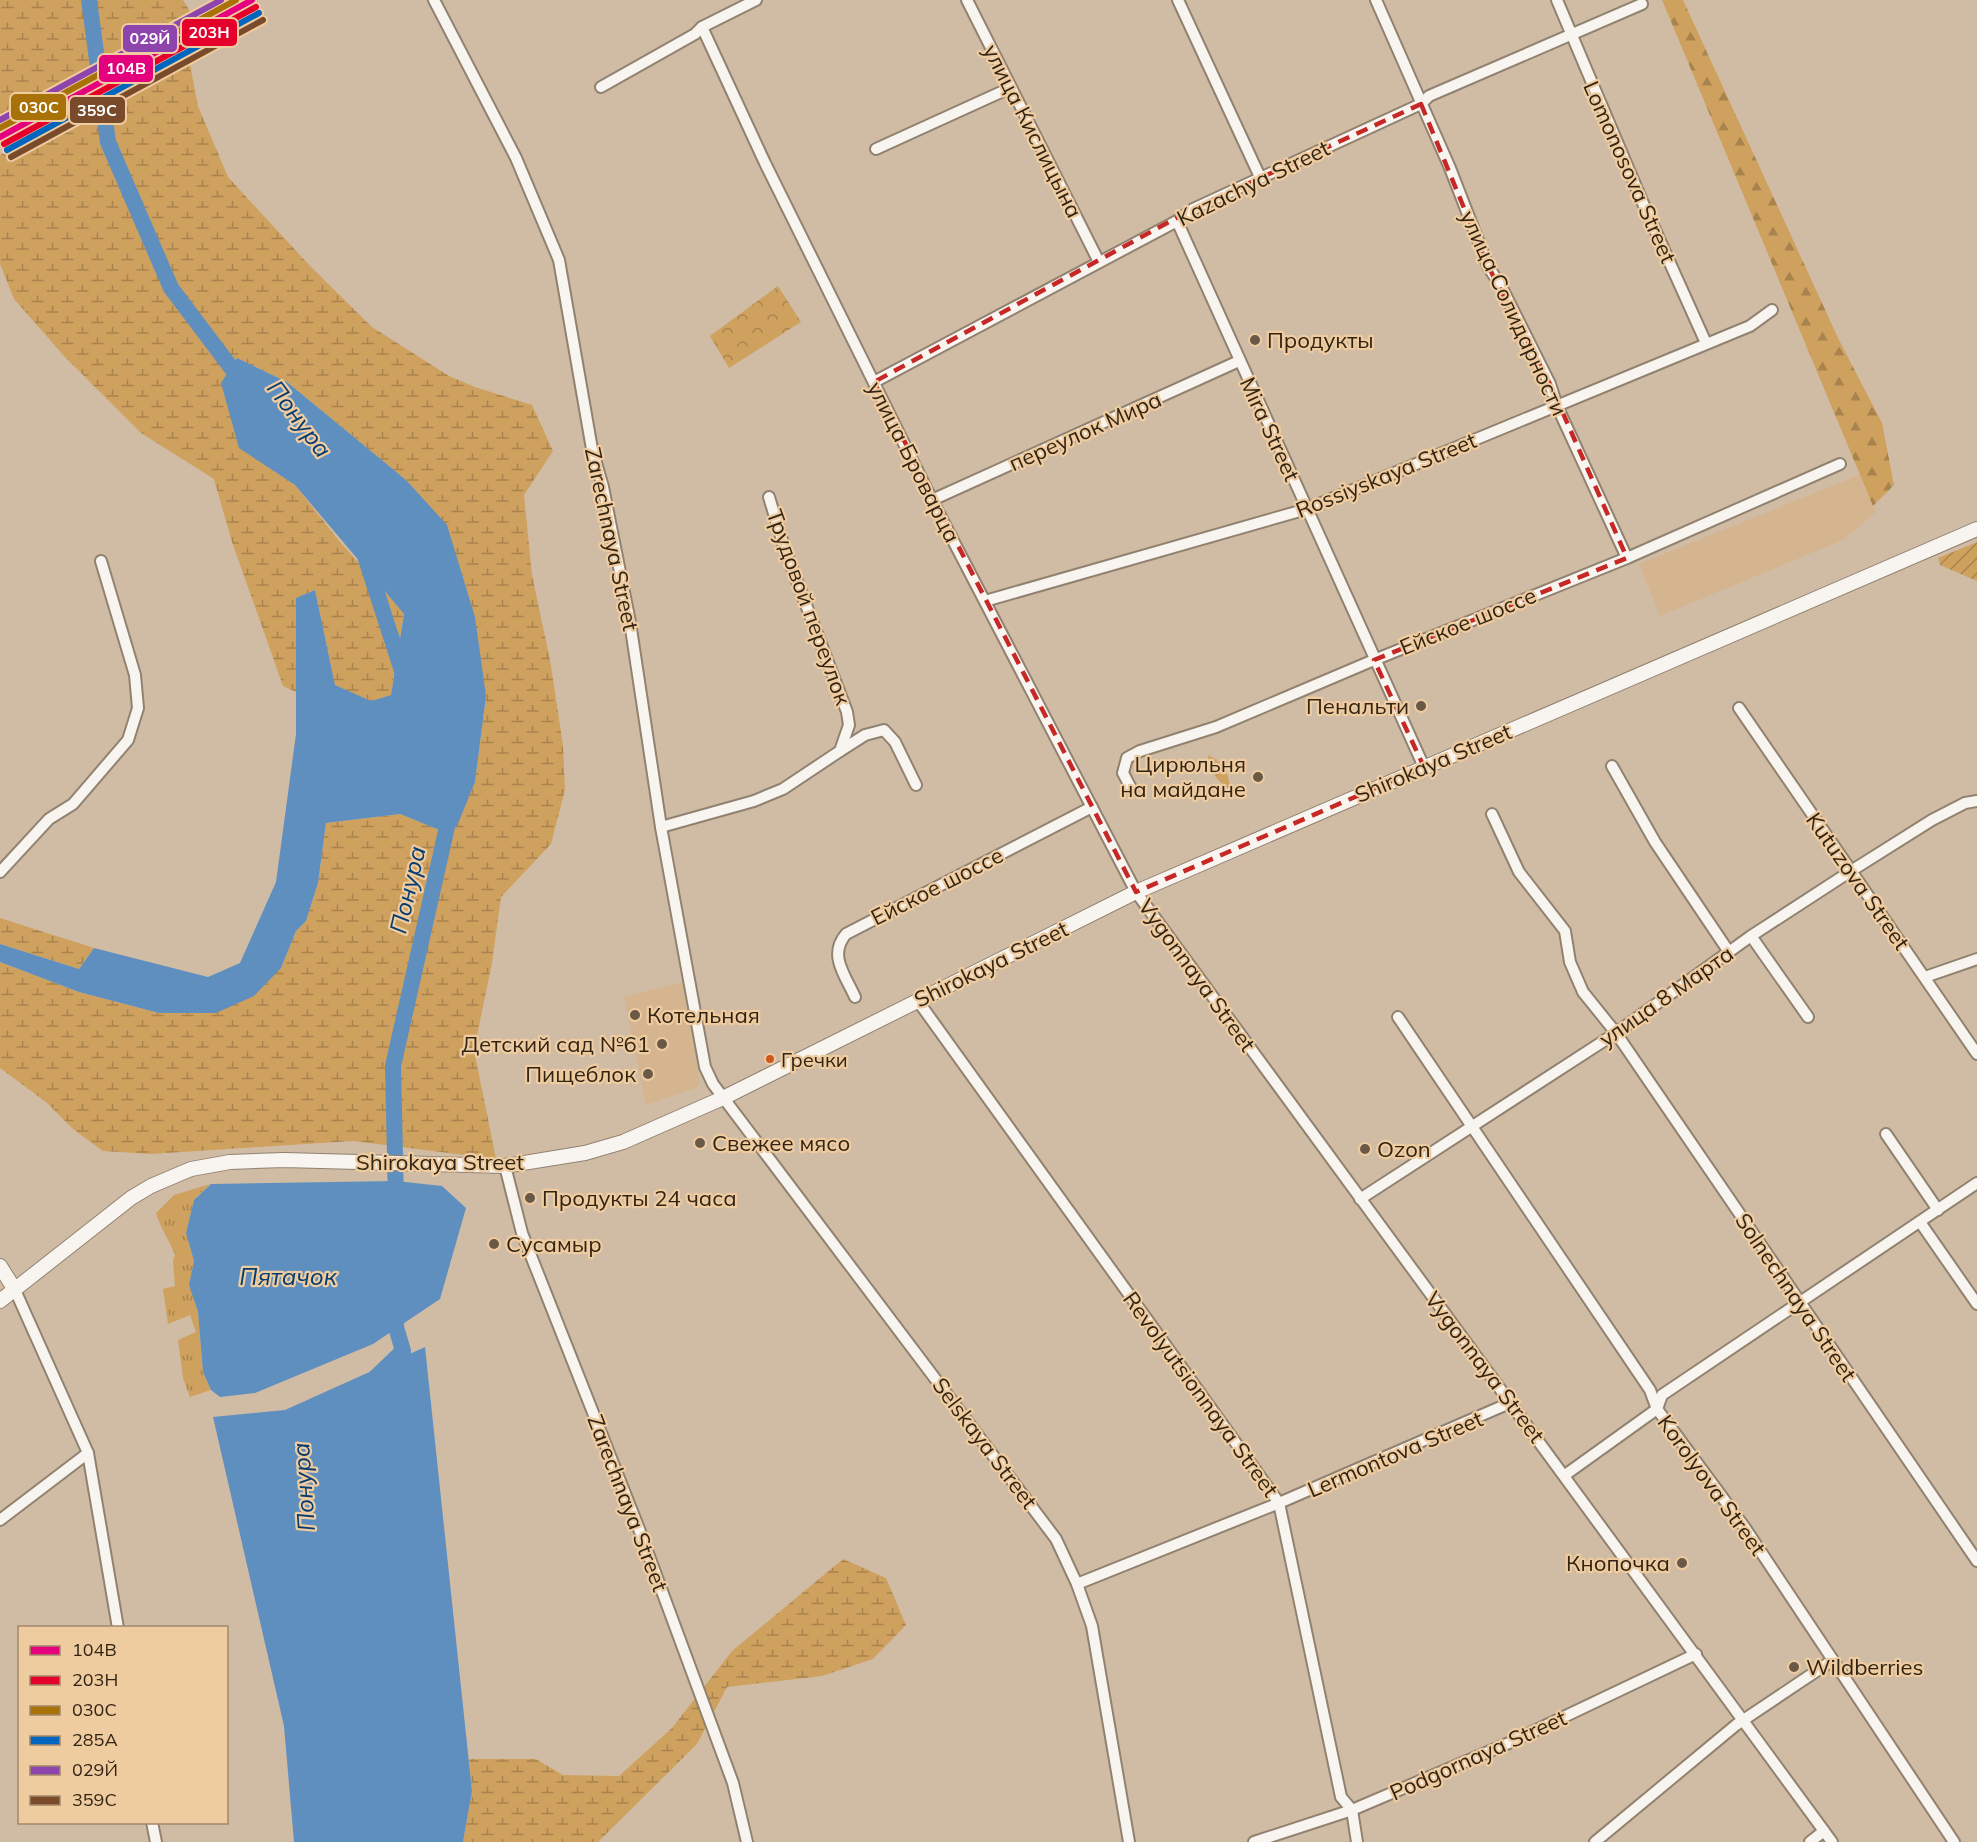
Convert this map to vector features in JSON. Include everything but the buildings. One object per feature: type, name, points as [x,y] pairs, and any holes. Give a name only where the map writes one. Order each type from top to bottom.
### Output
[{"type":"main road","name":"Shirokaya Street","points":[[0,1301],[101,1220],[151,1186],[190,1169],[230,1162],[284,1160],[505,1166],[585,1153],[623,1142],[723,1098],[1136,892],[1977,529]]},
{"type":"main road","points":[[0,1266],[15,1290]]},
{"type":"street","name":"Zarechnaya Street","points":[[434,0],[516,158],[559,260],[592,449],[603,487],[630,622],[661,827],[705,1067],[712,1084],[723,1098]]},
{"type":"street","points":[[601,87],[695,34],[702,27],[756,0]]},
{"type":"street","name":"улица Кислицына","points":[[968,0],[1099,262]]},
{"type":"street","points":[[1179,0],[1260,177]]},
{"type":"street","name":"улица Солидарности","points":[[1376,0],[1450,168],[1488,266],[1509,300],[1550,384],[1557,406],[1628,558]]},
{"type":"street","name":"Lomonosova Street","points":[[1557,0],[1706,343]]},
{"type":"street","name":"Kazachya Street","points":[[874,382],[1177,221],[1193,209],[1421,104],[1429,96],[1642,4]]},
{"type":"street","name":"улица Броварца","points":[[702,27],[765,163],[932,500],[1136,892]]},
{"type":"street","points":[[876,149],[1011,88]]},
{"type":"street","name":"Mira Street","points":[[1177,221],[1424,767]]},
{"type":"street","name":"Rossiyskaya Street","points":[[985,601],[1307,508],[1749,326],[1772,310]]},
{"type":"street","name":"переулок Мира","points":[[932,500],[1239,361]]},
{"type":"street","name":"Ейское шоссе","points":[[1132,790],[1123,773],[1126,758],[1133,754],[1216,727],[1374,660],[1628,558],[1840,464]]},
{"type":"street","name":"Трудовой переулок","points":[[769,497],[784,550],[847,712],[849,725],[840,751]]},
{"type":"street","points":[[0,872],[49,819],[74,804],[128,740],[138,708],[135,675],[102,561]]},
{"type":"street","name":"Kutuzova Street","points":[[1739,708],[1977,1054]]},
{"type":"street","points":[[661,827],[754,801],[783,789],[865,735],[884,730],[895,742],[916,785]]},
{"type":"street","points":[[1612,766],[1655,842],[1729,952]]},
{"type":"street","name":"улица 8 Марта","points":[[1360,1199],[1616,1033],[1751,936],[1851,871],[1932,820],[1965,803],[1977,801]]},
{"type":"street","name":"Ейское шоссе","points":[[855,997],[837,955],[836,946],[846,934],[1092,807]]},
{"type":"street","name":"Solnechnaya Street","points":[[1492,814],[1519,872],[1565,931],[1570,962],[1582,992],[1616,1033],[1977,1561]]},
{"type":"street","name":"Vygonnaya Street","points":[[1136,892],[1360,1199],[1512,1402],[1832,1842]]},
{"type":"street","points":[[1751,936],[1808,1017]]},
{"type":"street","points":[[1925,977],[1977,959]]},
{"type":"street","name":"Revolyutsionnaya Street","points":[[918,1001],[1279,1503],[1341,1797],[1352,1810],[1357,1842]]},
{"type":"street","name":"Korolyova Street","points":[[1398,1017],[1650,1390],[1657,1409],[1745,1528],[1954,1842]]},
{"type":"street","name":"Selskaya Street","points":[[723,1098],[1032,1504],[1056,1539],[1077,1584],[1092,1626],[1130,1842]]},
{"type":"street","points":[[1886,1134],[1938,1210]]},
{"type":"street","name":"Zarechnaya Street","points":[[505,1166],[522,1233],[639,1529],[733,1783],[747,1842]]},
{"type":"street","points":[[1565,1475],[1657,1409],[1662,1395],[1801,1304],[1977,1183]]},
{"type":"street","points":[[1920,1222],[1977,1304]]},
{"type":"street","points":[[15,1290],[88,1453],[118,1626]]},
{"type":"street","name":"Lermontova Street","points":[[1077,1584],[1279,1503],[1512,1402]]},
{"type":"street","points":[[0,1520],[88,1453]]},
{"type":"street","name":"Podgornaya Street","points":[[1254,1842],[1352,1810],[1509,1743],[1696,1654]]},
{"type":"street","points":[[1595,1842],[1744,1720],[1833,1660]]},
{"type":"street","points":[[152,1824],[156,1842]]},
{"type":"street","points":[[1810,1842],[1824,1831]]},
{"type":"highlighted area","points":[[1421,104],[1488,266],[1550,384],[1627,558],[1374,660],[1424,767],[1136,892],[874,382],[1193,209]]},
{"type":"shaded area","points":[[1859,475],[1876,512],[1843,540],[1660,616],[1639,564]]},
{"type":"shaded area","points":[[682,982],[700,1081],[696,1088],[646,1105],[624,997]]},
{"type":"green space","points":[[0,0],[183,0],[194,18],[0,132]]},
{"type":"green space","points":[[1662,0],[1683,0],[1839,340],[1882,423],[1894,485],[1873,506]]},
{"type":"green space","points":[[188,54],[198,106],[228,177],[310,266],[372,327],[449,376],[475,387],[532,405],[553,451],[524,495],[532,575],[550,660],[563,745],[565,790],[551,844],[501,897],[492,963],[474,1050],[496,1159],[353,1141],[151,1154],[103,1151],[73,1129],[46,1102],[0,1068],[0,962],[79,992],[159,1013],[281,968],[296,931],[306,921],[318,883],[326,823],[400,814],[437,829],[475,782],[486,696],[406,480],[287,382],[237,358],[268,467],[295,485],[340,542],[404,613],[391,695],[371,701],[335,686],[315,590],[296,598],[296,692],[283,686],[232,542],[214,479],[141,433],[64,356],[14,299],[0,264],[0,155]]},
{"type":"green space","points":[[778,286],[801,322],[729,368],[710,336]]},
{"type":"green space","points":[[1977,542],[1977,581],[1940,565],[1938,558]]},
{"type":"green space","points":[[1208,755],[1224,768],[1230,789],[1214,775]]},
{"type":"green space","points":[[0,918],[94,948],[79,969],[0,944]]},
{"type":"green space","points":[[210,1184],[194,1200],[186,1233],[194,1261],[190,1285],[198,1312],[203,1372],[211,1390],[190,1397],[183,1378],[178,1340],[196,1332],[190,1315],[168,1324],[163,1289],[175,1286],[173,1261],[175,1255],[156,1213],[174,1195]]},
{"type":"green space","points":[[843,1559],[886,1578],[906,1625],[873,1659],[822,1676],[727,1687],[697,1744],[598,1842],[463,1842],[472,1791],[469,1759],[536,1759],[563,1775],[619,1776],[672,1728],[732,1651]]},
{"type":"water","points":[[237,358],[287,382],[406,480],[447,525],[475,617],[486,696],[475,782],[457,826],[437,829],[400,814],[326,823],[318,883],[306,921],[296,931],[281,968],[254,996],[216,1013],[159,1013],[79,992],[0,962],[0,944],[79,969],[94,948],[208,977],[240,963],[276,882],[296,734],[296,598],[315,590],[335,685],[371,701],[391,695],[404,614],[295,485],[239,448],[221,383]]},
{"type":"water","name":"Пятачок","points":[[396,1181],[442,1186],[466,1208],[440,1299],[373,1344],[255,1393],[220,1397],[211,1390],[203,1372],[198,1312],[189,1285],[194,1261],[186,1233],[194,1200],[211,1184]]},
{"type":"water","points":[[425,1347],[472,1791],[463,1842],[294,1842],[284,1726],[213,1417],[285,1410]]},
{"type":"waterway","name":"Понура","points":[[89,0],[108,142],[171,288],[245,386]]},
{"type":"waterway","name":"Понура","points":[[365,556],[404,677]]},
{"type":"waterway","name":"Понура","points":[[396,1201],[393,1066],[449,818],[445,807]]},
{"type":"waterway","name":"Понура","points":[[376,1377],[403,1351],[396,1327],[397,1305]]},
{"type":"transit line","name":"029Й","points":[[0,120],[221,0]]},
{"type":"transit line","name":"030C","points":[[0,128],[236,0]]},
{"type":"transit line","name":"104В","points":[[0,137],[252,0]]},
{"type":"transit line","name":"203Н","points":[[4,144],[256,7]]},
{"type":"transit line","name":"285А","points":[[7,150],[259,13]]},
{"type":"transit line","name":"359С","points":[[11,157],[263,20]]},
{"type":"place","name":"Продукты","points":[[1255,340]]},
{"type":"place","name":"Пенальти","points":[[1421,706]]},
{"type":"place","name":"Цирюльня на майдане","points":[[1258,777]]},
{"type":"place","name":"Котельная","points":[[635,1015]]},
{"type":"place","name":"Детский сад №61","points":[[662,1044]]},
{"type":"place","name":"Гречки","points":[[770,1059]]},
{"type":"place","name":"Пищеблок","points":[[648,1074]]},
{"type":"place","name":"Свежее мясо","points":[[700,1143]]},
{"type":"place","name":"Ozon","points":[[1365,1149]]},
{"type":"place","name":"Продукты 24 часа","points":[[530,1198]]},
{"type":"place","name":"Сусамыр","points":[[494,1244]]},
{"type":"place","name":"Кнопочка","points":[[1682,1563]]},
{"type":"place","name":"Wildberries","points":[[1794,1667]]}]
